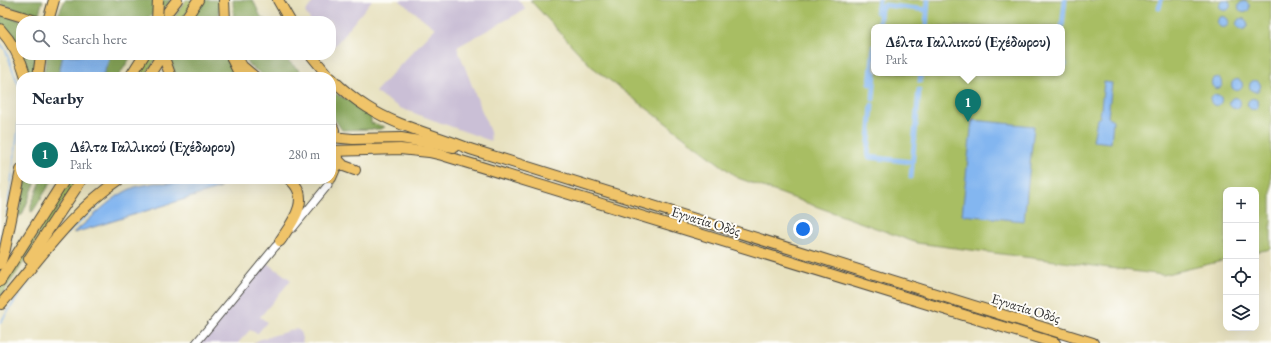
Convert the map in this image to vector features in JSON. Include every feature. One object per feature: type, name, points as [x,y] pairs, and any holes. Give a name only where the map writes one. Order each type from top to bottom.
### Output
[{"type":"highway","points":[[49,16],[54,0]]},
{"type":"highway","points":[[157,16],[158,0]]},
{"type":"highway","points":[[163,16],[178,0]]},
{"type":"highway","points":[[169,16],[178,0]]},
{"type":"highway","points":[[187,16],[198,0]]},
{"type":"highway","points":[[224,0],[225,16]]},
{"type":"highway","points":[[278,0],[287,16]]},
{"type":"highway","points":[[0,10],[20,16]]},
{"type":"highway","points":[[0,30],[16,50]]},
{"type":"highway","points":[[20,60],[24,72]]},
{"type":"highway","points":[[39,72],[40,60]]},
{"type":"highway","points":[[133,72],[141,60]]},
{"type":"highway","points":[[151,72],[159,60]]},
{"type":"highway","points":[[164,60],[169,72]]},
{"type":"highway","points":[[232,60],[238,72]]},
{"type":"highway","points":[[239,60],[242,66],[250,72]]},
{"type":"highway","points":[[315,60],[325,72]]},
{"type":"highway","points":[[336,83],[367,107],[382,116],[470,149]]},
{"type":"highway","points":[[336,132],[353,139],[401,138],[470,149]]},
{"type":"highway","name":"Εγνατία Οδός","points":[[337,154],[400,149],[442,155],[1055,343]]},
{"type":"highway","name":"Εγνατία Οδός","points":[[470,149],[1094,343]]},
{"type":"highway","points":[[337,154],[344,166],[355,170]]},
{"type":"highway","points":[[0,264],[5,249],[18,184]]},
{"type":"highway","points":[[0,282],[62,184]]},
{"type":"highway","points":[[0,304],[79,184]]},
{"type":"highway","points":[[0,304],[71,220],[97,196],[113,184]]},
{"type":"highway","points":[[280,241],[296,214],[300,200],[299,190],[295,184]]},
{"type":"street","points":[[196,343],[280,241],[293,228],[328,184]]},
{"type":"shaded area","points":[[315,0],[372,0],[336,44],[336,16],[308,16],[305,12]]},
{"type":"shaded area","points":[[399,0],[518,0],[526,9],[457,47],[490,132],[491,141],[400,108],[375,92],[435,28]]},
{"type":"shaded area","points":[[266,262],[291,280],[260,317],[267,322],[258,333],[250,330],[238,343],[199,343]]},
{"type":"shaded area","points":[[296,329],[300,331],[303,343],[253,343],[261,339]]},
{"type":"green space","points":[[0,0],[43,0],[38,16],[0,4]]},
{"type":"green space","points":[[65,0],[171,0],[165,7],[151,16],[57,16]]},
{"type":"green space","points":[[186,0],[195,0],[184,16],[175,16]]},
{"type":"green space","points":[[201,0],[219,0],[219,16],[192,16]]},
{"type":"green space","points":[[233,0],[253,0],[261,16],[234,16]]},
{"type":"green space","points":[[530,0],[1271,0],[1271,249],[1259,251],[1259,187],[1223,187],[1223,261],[1163,275],[917,243],[738,178],[591,66]]},
{"type":"green space","points":[[0,12],[16,19],[16,46],[9,34],[0,24]]},
{"type":"green space","points":[[23,60],[35,60],[34,72],[26,72]]},
{"type":"green space","points":[[46,60],[62,60],[59,72],[44,72]]},
{"type":"green space","points":[[109,60],[129,60],[121,72],[104,72]]},
{"type":"green space","points":[[147,60],[156,60],[147,72],[139,72]]},
{"type":"green space","points":[[170,60],[228,60],[234,72],[174,72]]},
{"type":"green space","points":[[245,60],[287,60],[301,72],[259,72],[250,66]]},
{"type":"green space","points":[[336,94],[354,102],[371,114],[371,123],[385,127],[380,129],[342,130],[336,121]]},
{"type":"green space","points":[[24,184],[35,184],[22,215],[18,216]]},
{"type":"green space","points":[[40,184],[50,184],[31,212],[31,205]]},
{"type":"green space","points":[[67,184],[75,184],[0,298],[0,287]]},
{"type":"water","points":[[1223,0],[1227,0],[1229,1],[1229,9],[1223,10],[1220,7],[1220,3]]},
{"type":"water","points":[[1242,2],[1246,2],[1248,3],[1248,11],[1242,12],[1239,9],[1239,5]]},
{"type":"water","points":[[1221,17],[1225,17],[1227,18],[1227,26],[1221,27],[1218,24],[1218,20]]},
{"type":"water","points":[[1240,19],[1244,19],[1246,20],[1246,28],[1240,29],[1237,26],[1237,22]]},
{"type":"water","points":[[62,60],[109,60],[104,72],[59,72]]},
{"type":"water","points":[[1215,78],[1219,78],[1221,79],[1221,87],[1215,88],[1212,85],[1212,81]]},
{"type":"water","points":[[1235,80],[1239,80],[1241,81],[1241,89],[1235,90],[1232,87],[1232,83]]},
{"type":"water","points":[[1253,81],[1257,81],[1259,82],[1259,90],[1253,91],[1250,88],[1250,84]]},
{"type":"water","points":[[1104,82],[1112,83],[1108,117],[1113,120],[1111,143],[1093,141],[1097,119],[1100,117]]},
{"type":"water","points":[[1214,95],[1218,95],[1220,96],[1220,104],[1214,105],[1211,102],[1211,98]]},
{"type":"water","points":[[1233,98],[1237,98],[1239,99],[1239,107],[1233,108],[1230,105],[1230,101]]},
{"type":"water","points":[[1251,99],[1255,99],[1257,100],[1257,108],[1251,109],[1248,106],[1248,102]]},
{"type":"water","points":[[972,120],[1034,126],[1024,221],[962,215]]},
{"type":"water","points":[[149,184],[184,184],[221,188],[74,233],[103,207],[126,191],[135,187]]},
{"type":"waterway","points":[[877,12],[879,0]]},
{"type":"waterway","points":[[926,24],[928,0]]},
{"type":"waterway","points":[[1062,24],[1065,0]]},
{"type":"waterway","points":[[1159,8],[1161,0]]},
{"type":"waterway","points":[[879,24],[881,8],[885,5],[927,10]]},
{"type":"waterway","points":[[0,43],[5,49],[16,78]]},
{"type":"waterway","points":[[870,84],[871,75]]},
{"type":"waterway","points":[[873,99],[875,76]]},
{"type":"waterway","points":[[920,81],[921,76]]},
{"type":"waterway","points":[[911,177],[919,90]]},
{"type":"waterway","points":[[872,105],[868,153],[869,157],[912,162]]},
{"type":"waterway","points":[[7,214],[16,145]]},
{"type":"waterway","points":[[66,234],[99,205]]},
{"type":"waterway","points":[[0,243],[4,228]]},
{"type":"waterway","points":[[0,323],[38,267]]},
{"type":"place","name":"Δέλτα Γαλλικού (Εχέδωρου)","points":[[968,122]]}]
